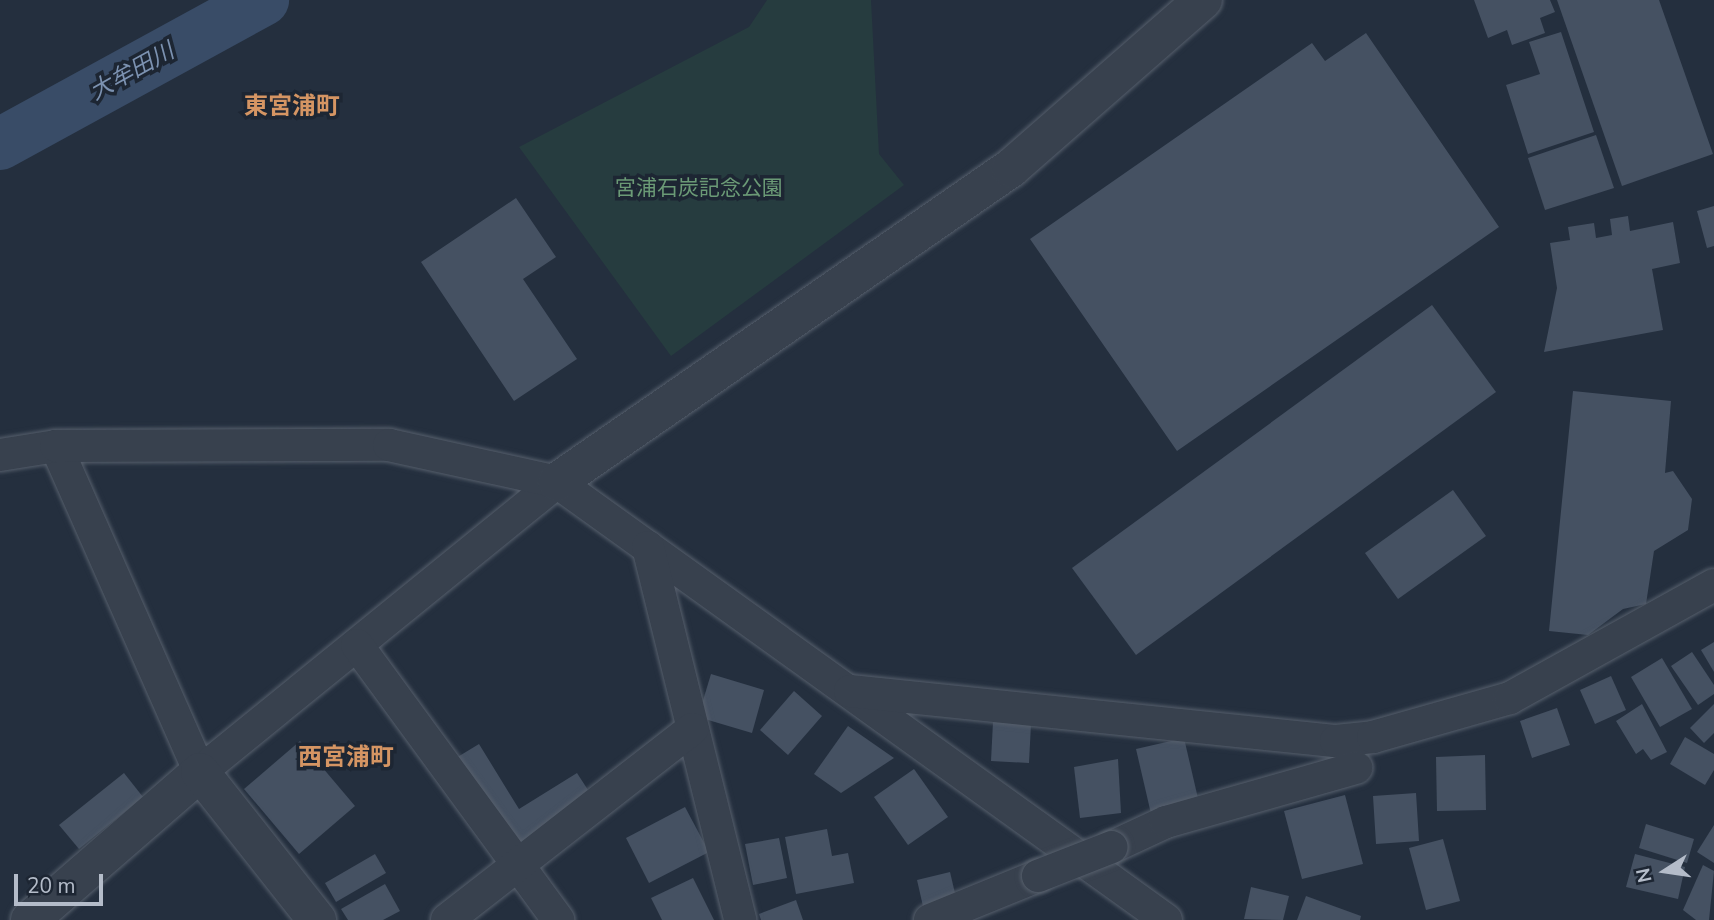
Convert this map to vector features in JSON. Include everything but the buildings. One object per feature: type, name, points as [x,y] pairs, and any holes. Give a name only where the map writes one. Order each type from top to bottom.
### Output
[{"type":"street","points":[[30,920],[200,772],[557,482],[1011,168],[1203,0]]},
{"type":"street","points":[[0,455],[56,446],[389,445],[557,482],[1166,920]]},
{"type":"street","points":[[56,446],[200,772],[317,920]]},
{"type":"street","points":[[648,547],[740,920]]},
{"type":"street","points":[[849,691],[1336,741],[1373,737],[1510,698],[1714,585]]},
{"type":"street","points":[[357,645],[515,867],[558,920]]},
{"type":"street","points":[[447,920],[692,729]]},
{"type":"street","points":[[930,920],[971,912],[1038,876],[1112,848],[1166,822],[1356,768]]},
{"type":"green space","name":"宮浦石炭記念公園","points":[[767,0],[871,0],[879,154],[904,185],[671,356],[519,147],[749,27]]},
{"type":"water","points":[[2,128],[27,130],[55,131],[0,160]]},
{"type":"waterway","name":"大牟田川","points":[[0,144],[263,0]]},
{"type":"district","name":"東宮浦町","points":[[292,107]]},
{"type":"district","name":"西宮浦町","points":[[346,758]]}]
